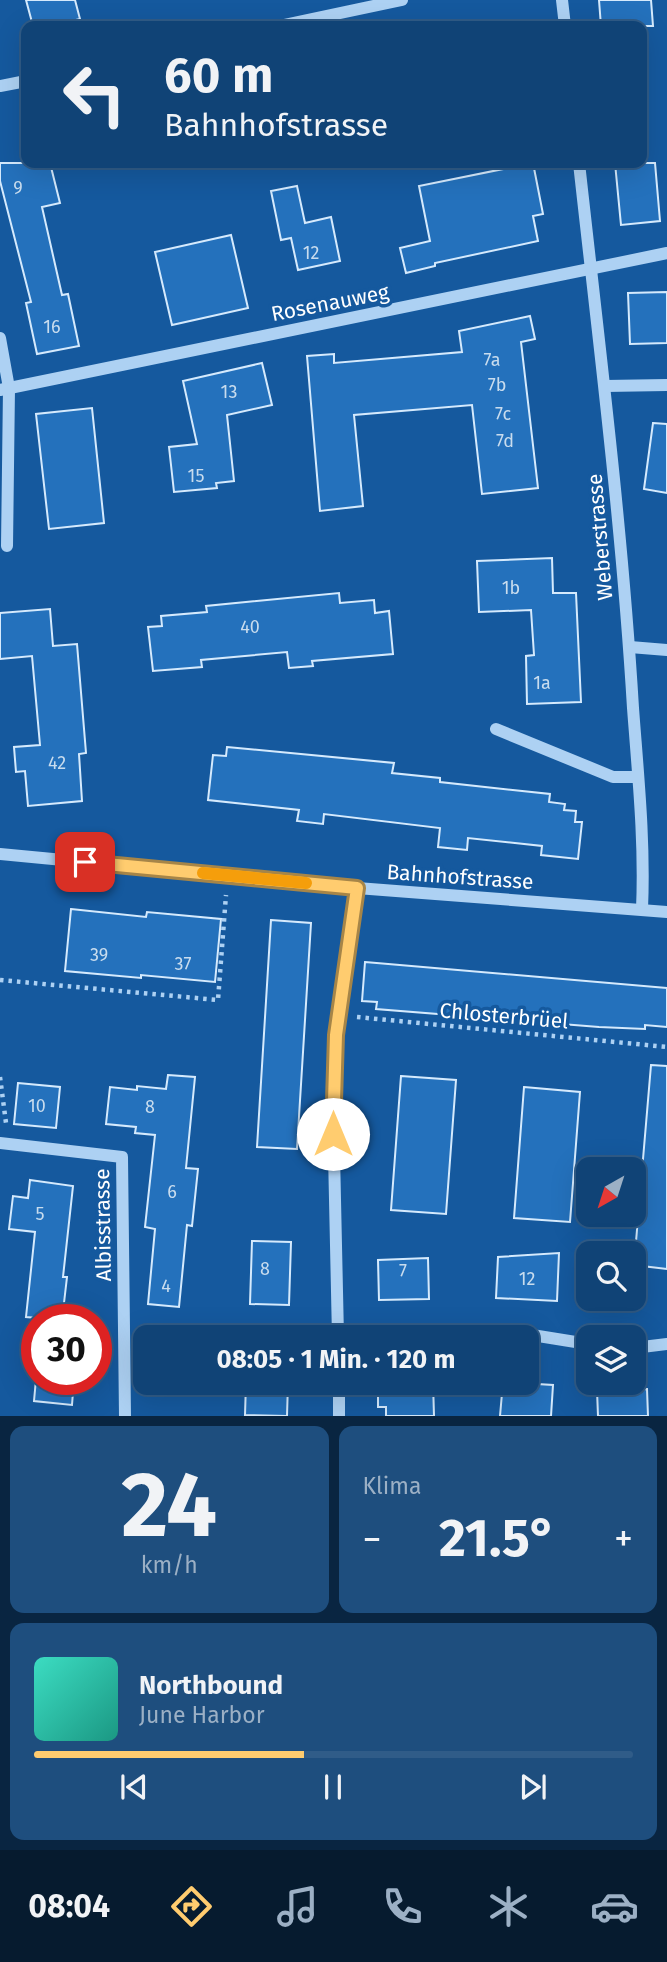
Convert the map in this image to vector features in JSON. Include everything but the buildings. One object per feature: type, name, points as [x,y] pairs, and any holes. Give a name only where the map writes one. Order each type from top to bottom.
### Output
[{"type":"street","points":[[303,21],[402,0]]},
{"type":"street","points":[[562,0],[564,21]]},
{"type":"street","points":[[0,86],[21,81]]},
{"type":"street","name":"Weberstrasse","points":[[580,168],[605,386],[629,647],[643,870],[642,909]]},
{"type":"street","name":"Rosenauweg","points":[[5,389],[667,253]]},
{"type":"street","points":[[0,338],[5,389],[7,546]]},
{"type":"street","points":[[605,386],[667,385]]},
{"type":"street","points":[[629,647],[667,650]]},
{"type":"street","points":[[496,729],[612,777],[638,776]]},
{"type":"street","name":"Bahnhofstrasse","points":[[0,854],[357,888],[667,912]]},
{"type":"street","points":[[338,1325],[333,1108],[339,1015],[357,888]]},
{"type":"street","name":"Albisstrasse","points":[[5,1144],[122,1157],[125,1416]]},
{"type":"street","points":[[539,1336],[576,1342]]},
{"type":"street","points":[[646,1347],[667,1344]]},
{"type":"street","points":[[339,1395],[339,1416]]},
{"type":"path","points":[[0,981],[218,1000],[226,895]]},
{"type":"path","name":"Chlosterbrüel","points":[[339,1015],[667,1048]]},
{"type":"path","points":[[0,1077],[5,1144]]},
{"type":"slow traffic","points":[[203,873],[306,883]]},
{"type":"route","points":[[85,862],[357,888],[336,1035],[333,1134]]}]
